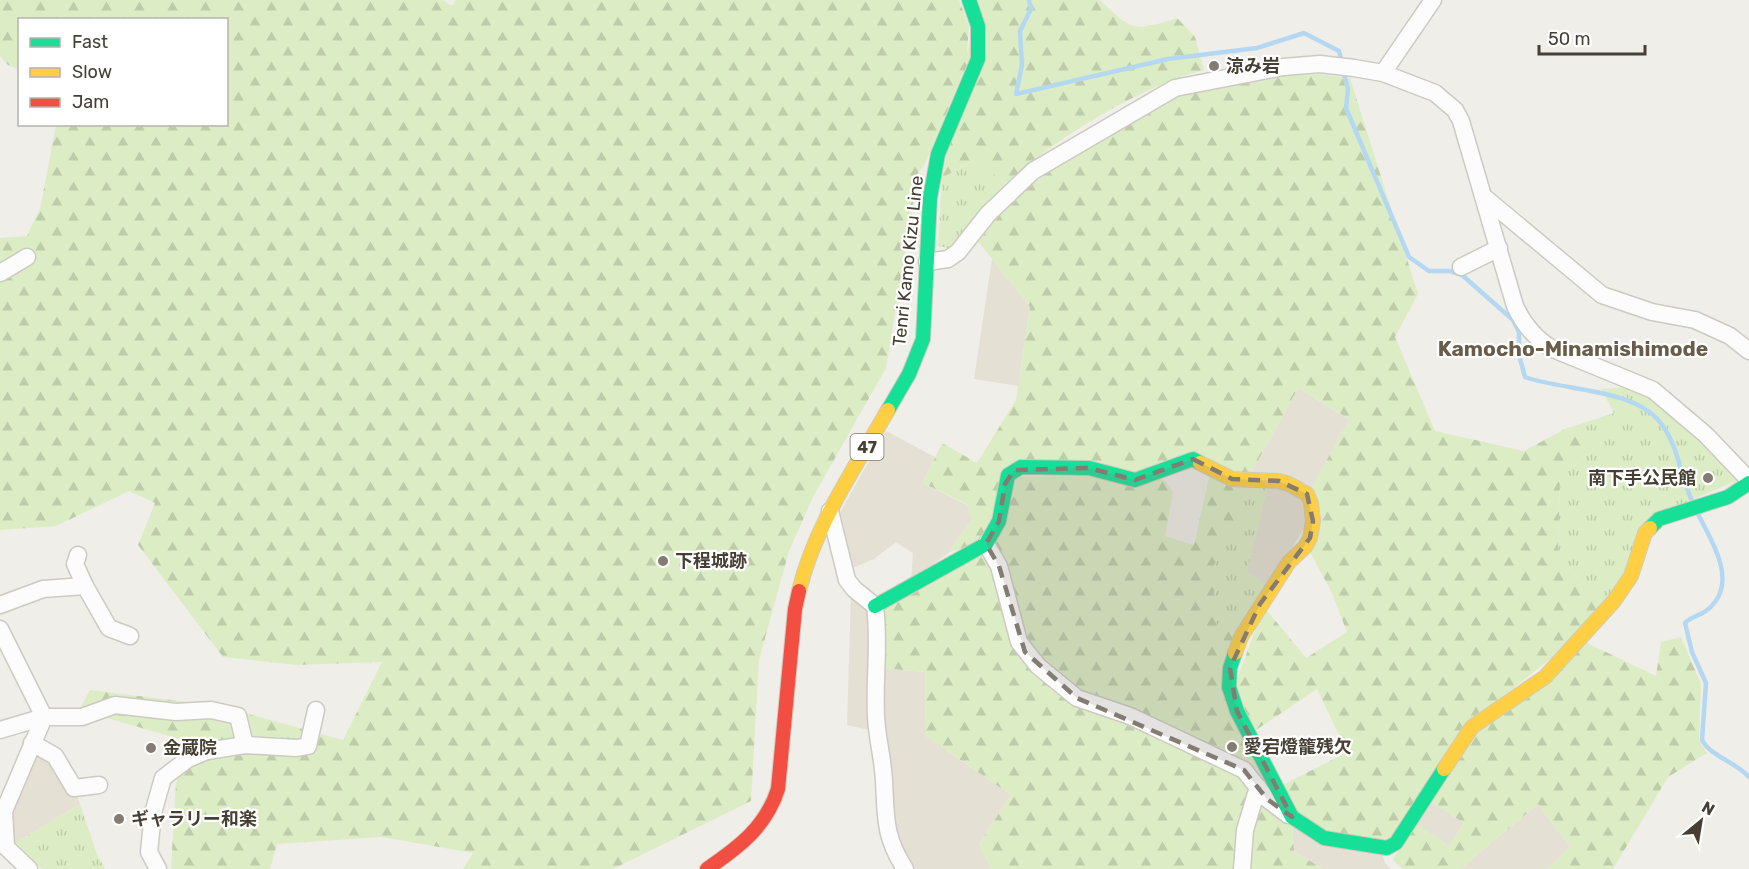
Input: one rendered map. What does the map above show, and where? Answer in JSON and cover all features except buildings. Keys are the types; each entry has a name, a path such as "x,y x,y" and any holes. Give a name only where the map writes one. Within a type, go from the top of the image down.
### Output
{"street":[{"name":"Tenri Kamo Kizu Line","path":"707,869 746,842 761,827 776,798 795,609 808,557 830,511 917,356 923,339 930,198 938,154 978,59 978,26 969,0"},
{"path":"1383,73 1433,0"},
{"path":"927,262 948,260 958,252 988,214 1033,171 1175,88 1283,67 1320,64 1383,73 1435,93 1455,110 1515,306 1530,331 1541,343 1653,390 1706,435 1749,481 1738,492 1659,519 1651,525 1624,587 1582,639 1545,677 1472,727 1396,843 1387,848 1324,838 1281,812 1244,770 1130,716 1077,698 1054,681 1025,652 1019,642 999,566 986,544"},
{"path":"1482,196 1602,295 1652,312 1695,320 1730,336 1749,351"},
{"path":"1461,267 1499,248"},
{"path":"0,273 27,257"},
{"path":"875,606 986,544 999,521 1008,475 1021,467 1089,468 1134,480 1193,459 1232,479 1279,481 1306,494 1311,503 1313,520 1310,538 1305,547 1289,562 1241,637 1230,668 1229,687 1237,711 1292,817"},
{"path":"830,511 847,580 854,589 875,606 879,652 876,718 883,772 885,822 891,842 905,869"},
{"path":"78,555 75,564 109,628 130,636"},
{"path":"0,605 43,589 85,586"},
{"path":"0,629 44,717"},
{"path":"0,730 44,717 82,717 115,705 176,712 211,710 238,716 245,745"},
{"path":"158,869 149,852 153,813 163,778 188,759 207,751 245,745 297,748 308,746 316,710"},
{"path":"29,869 6,847 4,811 44,717"},
{"path":"32,743 55,756 74,788 99,785"},
{"path":"1242,869 1245,830 1250,807 1258,787"}],"highlighted area":[{"path":"1193,459 1232,479 1279,481 1307,494 1313,521 1310,538 1260,604 1230,668 1237,711 1292,817 1267,799 1244,770 1077,698 1025,652 999,566 986,544 999,521 1005,484 1014,470 1089,468 1135,480"}],"shaded area":[{"path":"992,259 1030,307 1018,386 974,379"},
{"path":"1298,388 1350,420 1310,491 1249,477"},
{"path":"886,431 935,457 923,483 967,505 972,519 948,553 911,581 913,553 896,542 874,559 850,569 838,516"},
{"path":"1268,484 1297,492 1309,520 1269,585 1247,572"},
{"path":"851,592 871,608 874,731 847,725"},
{"path":"882,668 925,672 926,736 1011,795 979,844 991,869 910,869 895,840 880,718"},
{"path":"35,751 48,754 75,792 80,804 14,844 8,814"},
{"path":"1428,800 1464,823 1449,846 1414,823"},
{"path":"1538,804 1570,847 1548,869 1460,869"},
{"path":"1292,823 1382,853 1385,863 1391,869 1323,869 1294,851"}],"green space":[{"path":"0,0 443,0 452,6 456,0 959,0 969,26 966,66 924,166 918,173 886,368 813,497 789,551 759,660 751,801 613,869 463,869 473,853 382,837 277,844 270,869 171,869 176,783 194,743 79,710 90,690 220,706 343,740 382,662 296,665 223,657 138,545 155,503 129,491 56,526 0,530 0,238 27,236 40,209 56,126 228,126 228,18 18,18 18,69 8,65 0,56"},
{"path":"978,0 1100,0 1119,18 1134,26 1142,27 1177,18 1195,37 1204,70 1152,88 1099,116 1049,149 1006,183 974,160 942,178"},
{"path":"1319,74 1350,78 1418,294 1395,337 1435,431 1524,451 1565,429 1604,440 1560,478 1558,555 1603,608 1579,636 1477,717 1393,840 1336,837 1295,814 1281,786 1347,752 1317,689 1253,732 1234,687 1264,607 1306,658 1347,632 1332,593 1309,550 1310,491 1349,419 1298,388 1249,477 1217,468 1144,473 1021,463 983,541 948,553 972,519 967,504 923,483 942,443 977,463 1016,400 1030,307 978,241 998,217 1039,178 1179,96 1285,76"},
{"path":"975,160 1006,183 979,212 953,249 938,246 942,178"},
{"path":"1628,387 1674,415 1738,480 1657,515 1603,608 1558,555 1560,478 1603,441 1565,429 1614,413 1601,389"},
{"path":"1210,473 1235,484 1242,518 1213,567 1215,589 1208,607 1217,625 1257,602 1230,652 1269,779 1079,694 1029,649 990,542 1012,477 1160,475 1173,492 1165,536 1194,545"},
{"path":"1235,484 1268,484 1247,572 1269,585 1257,602 1217,625 1208,607 1215,589 1213,567 1242,518"},
{"path":"985,553 995,568 1022,654 1128,720 1242,773 1250,784 1237,869 991,869 979,844 1011,795 926,736 925,672 882,668 881,610"},
{"path":"1681,637 1701,684 1699,741 1707,753 1668,777 1613,869 1548,869 1570,847 1538,804 1460,869 1403,869 1393,860 1414,823 1449,846 1464,823 1428,800 1468,739 1585,642 1656,676 1661,642"},
{"path":"1257,800 1292,823 1294,851 1323,869 1246,869"},
{"path":"80,804 97,854 105,869 43,869 28,860 14,844"}],"waterway":[{"path":"1029,0 1031,9 1020,31 1022,65 1016,94 1168,59 1257,48 1304,33 1339,51 1342,62"},
{"path":"1343,70 1348,89 1346,108 1409,257 1429,271 1450,271 1462,275 1513,320 1519,332 1519,355 1525,377 1615,396 1647,410 1659,421 1675,449 1692,501"},
{"path":"1698,514 1714,546 1722,569 1721,592 1715,602 1703,613 1685,623 1692,652 1706,683 1702,740 1711,750 1749,777"}],"traffic: fast":[{"path":"888,410 909,374 923,339 930,198 938,154 978,59 978,26 969,0"},
{"path":"875,606 986,544 999,521 1008,475 1021,467 1089,468 1135,480 1193,459 1200,463"},
{"path":"1650,528 1659,519 1728,497 1749,483"},
{"path":"1235,653 1230,668 1229,687 1237,711 1292,817 1324,838 1387,848 1396,843 1444,769"}],"traffic: slow":[{"path":"799,591 825,520 888,410"},
{"path":"1200,463 1232,479 1279,481 1289,484 1307,494 1311,503 1313,521 1310,538 1305,547 1289,562 1241,637 1235,653"},
{"path":"1444,769 1472,727 1545,677 1614,601 1631,576 1645,533 1650,528"}],"traffic: jam":[{"path":"707,869 730,853 759,825 778,789 795,609 799,591"}],"place":[{"name":"涼み岩","path":"1214,66"},
{"name":"南下手公民館","path":"1708,478"},
{"name":"下程城跡","path":"663,561"},
{"name":"愛宕燈籠残欠","path":"1232,747"},
{"name":"金蔵院","path":"151,748"},
{"name":"ギャラリー和楽","path":"119,819"}],"district":[{"name":"Kamocho-Minamishimode","path":"1573,348"}]}
